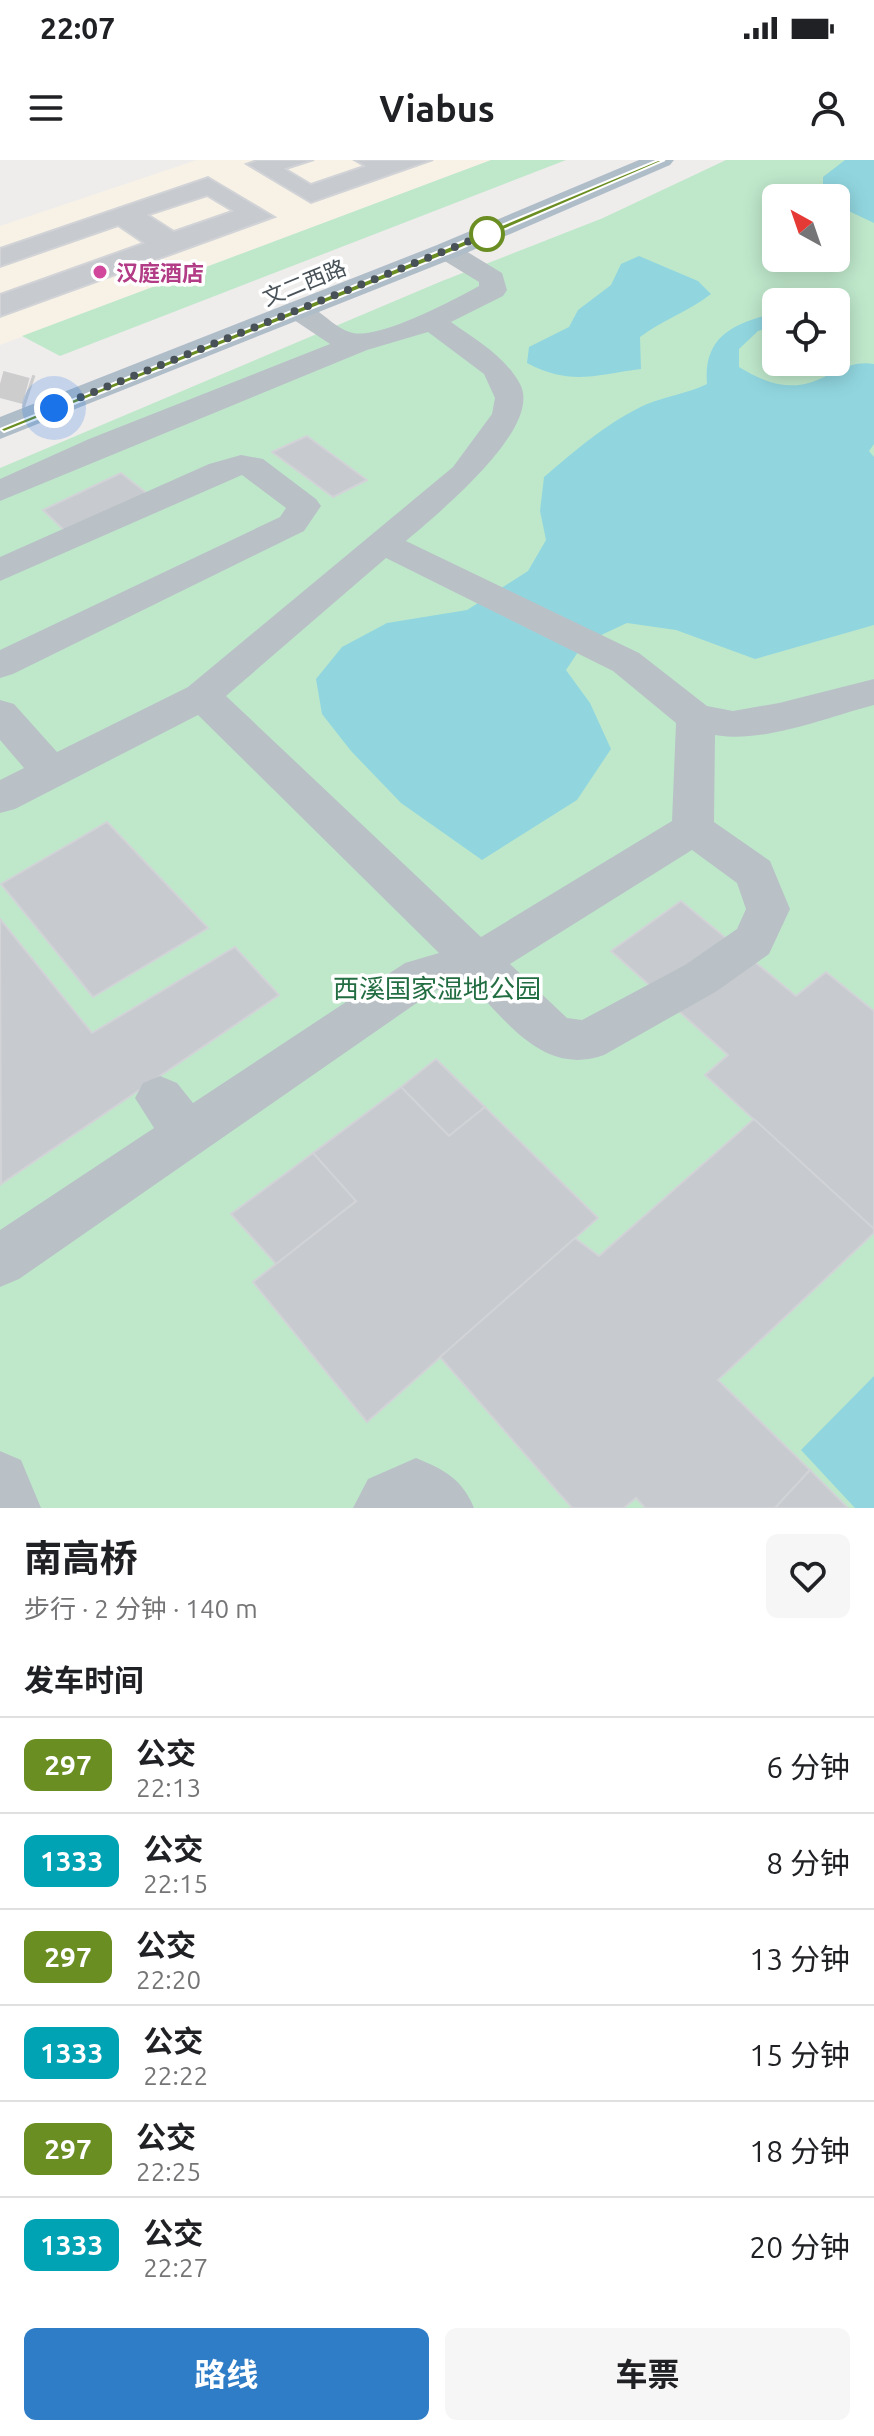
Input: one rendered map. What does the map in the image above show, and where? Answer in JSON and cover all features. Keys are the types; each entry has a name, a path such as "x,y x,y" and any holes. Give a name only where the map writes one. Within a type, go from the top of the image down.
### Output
{"main road":[{"name":"文二西路","path":"0,404 609,160"},
{"name":"文二西路","path":"0,429 447,251 661,160"}],"street":[{"path":"0,491 100,446 359,343 383,338 493,290 492,279 447,251"},
{"path":"298,310 337,337 359,343"},
{"path":"0,798 202,696 464,474 507,415 510,398 506,385 494,368 430,319"},
{"path":"0,570 220,471 241,465 252,466 304,506 292,524 0,665"},
{"path":"384,544 626,662 696,718 733,725 779,717 874,692"},
{"path":"202,696 555,1037 587,1041 701,978 753,941 768,909 755,873 693,829"},
{"path":"0,714 50,771"},
{"path":"693,829 696,718"},
{"path":"0,1261 174,1116 421,976 478,961 693,829"},
{"path":"0,1481 11,1508"},
{"path":"383,1508 389,1500 416,1488 444,1508"}],"shaded area":[{"path":"197,160 491,160 0,345 0,226"}],"green space":[{"path":"491,160 566,160 60,356 22,336"},
{"name":"西溪国家湿地公园","path":"726,160 874,160 874,1508 0,1508 0,468 442,281 603,218"}],"water":[{"path":"845,160 874,160 874,223 850,212 850,184 823,184 823,177"},
{"path":"639,256 698,281 711,294 640,337 641,369 570,377 527,363 529,347 569,327 578,310 611,285 621,264"},
{"path":"762,317 762,330 739,349 739,367 764,380 800,385 826,376 850,376 850,366 874,364 874,444 869,451 874,457 874,625 755,659 676,630 627,623 584,643 566,670 590,703 611,749 577,800 482,860 401,803 351,751 322,714 316,679 342,647 387,623 467,610 528,571 546,540 540,511 544,477 593,437 633,411 707,384 710,354 716,343 724,334"},
{"path":"874,1376 874,1508 855,1508 801,1450"}],"building":[{"path":"257,160 314,160 286,169 311,184 364,166 354,160 433,160 311,203 246,164"},
{"path":"208,177 275,217 0,317 0,294 143,243 118,226 0,267 0,248","holes":["207,196 232,211 174,231 149,215"]},
{"path":"307,436 367,480 333,497 272,452"},
{"path":"121,473 149,495 66,532 43,510"},
{"path":"107,822 208,928 93,997 1,884"},
{"path":"681,901 796,996 826,972 874,1011 874,1229 705,1075 728,1055 611,951"},
{"path":"0,919 92,1033 235,947 279,995 1,1184"},
{"path":"436,1059 485,1107 449,1136 401,1087"},
{"path":"401,1087 449,1136 485,1107 598,1218 367,1422 253,1282 356,1201 313,1153"},
{"path":"754,1119 874,1229 874,1233 718,1380 810,1470 775,1508 645,1508 636,1498 624,1508 572,1508 440,1357 575,1238 599,1256"},
{"path":"313,1153 356,1201 276,1264 231,1214"},
{"path":"810,1470 848,1508 775,1508"}],"tunnel":[{"path":"0,384 30,392 27,391"}],"bus line":[{"name":"297","path":"0,429 447,251 661,160"}],"place":[{"name":"汉庭酒店","path":"100,272"}],"route":[{"path":"54,408 487,234"}]}
